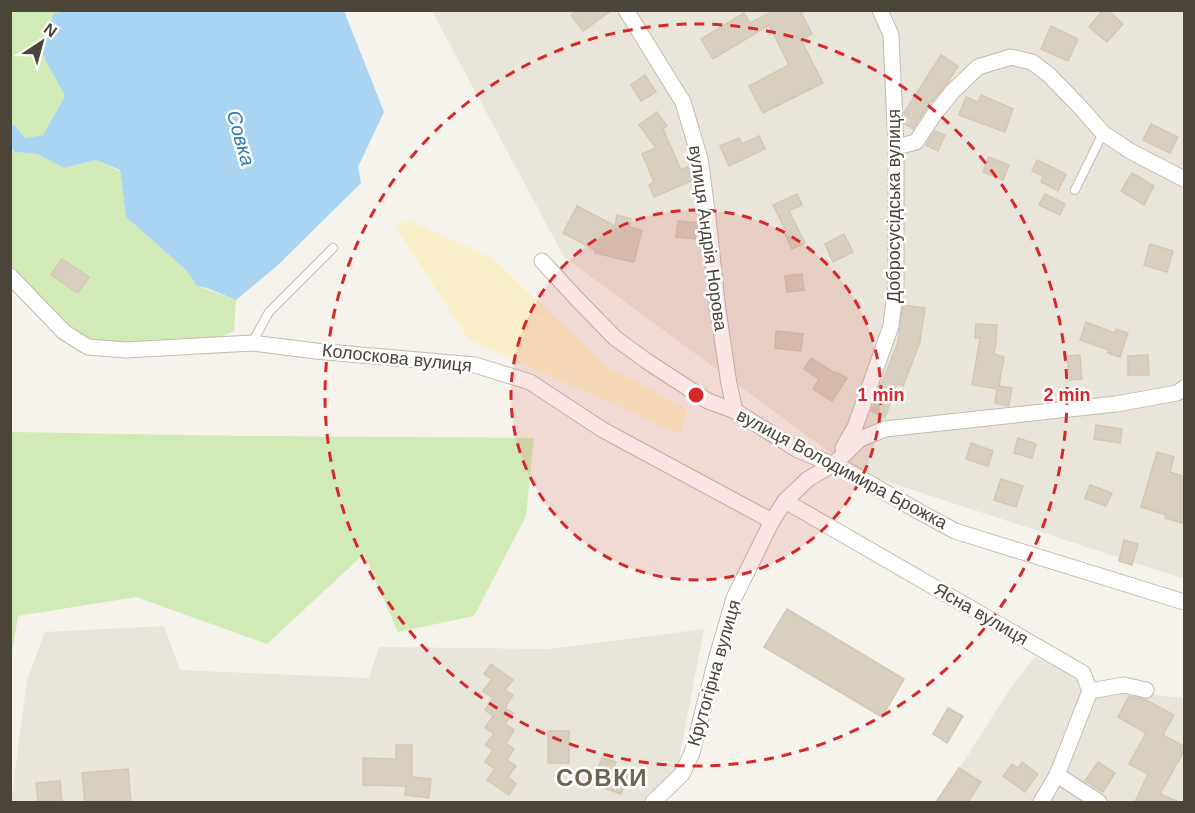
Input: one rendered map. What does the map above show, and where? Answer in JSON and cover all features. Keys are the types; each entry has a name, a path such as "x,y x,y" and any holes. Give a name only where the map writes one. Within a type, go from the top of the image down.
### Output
{"street":[{"name":"вулиця Андрія Норова","path":"626,10 683,102 700,159 718,310 735,411"},
{"name":"Добросусідська вулиця","path":"834,464 855,427 891,326 896,285 896,147 891,35 880,10"},
{"path":"896,147 916,142 952,92 978,68 1011,57 1032,62 1049,75 1103,133 1130,151 1185,179"},
{"name":"вулиця Володимира Брожка","path":"542,261 615,338 708,401 735,411 798,450 834,464 956,531 1185,602"},
{"name":"Колоскова вулиця","path":"10,276 64,332 88,347 126,350 252,343 475,365 530,382 603,430 772,521"},
{"name":"Крутогірна вулиця","path":"653,802 682,774 692,753 734,598 772,521 785,501 808,479 834,464 860,439 885,429 1116,404 1177,393 1185,388"},
{"name":"Ясна вулиця","path":"785,501 1083,673 1090,691"},
{"path":"1041,802 1057,775 1090,691 1124,685 1146,690"},
{"path":"1057,775 1099,802"}],"lane":[{"path":"1075,190 1103,133"},
{"path":"252,343 269,312 333,248"}],"shaded area":[{"path":"432,11 1184,11 1184,579 855,471 564,257"},
{"name":"СОВКИ","path":"164,626 180,670 369,678 379,647 550,649 704,629 674,786 658,802 11,802 27,680 45,632"},
{"path":"1035,657 1110,690 1184,698 1184,802 938,802 1012,686"}],"green space":[{"path":"11,11 66,11 53,14 42,54 65,96 43,135 25,138 13,125 11,128"},
{"path":"10,149 15,152 37,154 64,168 96,160 120,171 126,217 186,270 197,286 236,300 234,331 203,345 88,347 11,276"},
{"path":"11,432 534,438 526,516 474,616 398,632 364,554 267,644 136,597 18,616 11,659"}],"sand":[{"path":"409,220 492,258 606,366 687,410 680,434 469,340 395,226"}],"water":[{"name":"Совка","path":"66,11 344,11 384,112 358,167 361,183 278,265 236,300 197,286 186,270 126,217 120,170 96,160 64,168 37,154 15,152 11,149 13,124 25,138 43,135 65,96 42,54 53,14"}],"building":[{"path":"578,10 612,10 583,31 571,15"},
{"path":"776,10 800,10 812,34 801,40 823,83 763,113 749,86 789,65 769,25 713,59 701,39 744,13 750,23"},
{"path":"1103,10 1108,10 1123,24 1107,42 1089,27"},
{"path":"1051,26 1078,39 1068,61 1041,49"},
{"path":"941,55 958,66 913,129 905,124 904,113"},
{"path":"645,75 656,92 641,101 631,85"},
{"path":"981,95 1013,109 1005,132 959,115 966,97 978,102"},
{"path":"657,112 667,126 663,129 681,170 688,167 693,180 654,197 649,185 654,182 642,154 656,148 639,125"},
{"path":"1151,124 1178,137 1170,153 1143,140"},
{"path":"935,131 945,135 938,151 926,145"},
{"path":"759,136 765,149 729,166 720,146 739,138 742,144"},
{"path":"989,157 1009,165 1003,180 983,172"},
{"path":"1037,160 1066,174 1058,191 1041,182 1043,176 1032,171"},
{"path":"1132,173 1154,186 1144,205 1121,191"},
{"path":"797,194 802,205 789,211 805,243 792,249 773,205"},
{"path":"1045,194 1065,204 1060,215 1039,205"},
{"path":"577,206 615,226 617,215 631,219 629,227 642,230 634,262 595,253 595,250 563,233"},
{"path":"678,221 698,223 695,239 676,237"},
{"path":"844,234 853,252 833,262 825,244"},
{"path":"1150,244 1173,251 1167,272 1144,265"},
{"path":"62,259 89,277 78,293 51,275"},
{"path":"802,274 804,290 787,292 785,276"},
{"path":"903,305 925,308 920,342 903,386 897,384 885,417 871,411 898,342"},
{"path":"1086,322 1115,333 1116,329 1128,333 1120,357 1108,353 1109,350 1080,340"},
{"path":"976,324 997,325 994,354 1004,357 999,386 1012,388 1009,406 995,403 997,389 972,385 980,338 975,338"},
{"path":"776,331 803,334 801,351 775,348"},
{"path":"1080,355 1082,379 1070,380 1067,356"},
{"path":"1148,355 1149,375 1128,375 1128,356"},
{"path":"811,358 847,378 832,401 813,389 819,379 804,369"},
{"path":"1096,425 1122,429 1120,443 1094,439"},
{"path":"1018,438 1036,444 1032,458 1014,453"},
{"path":"971,443 993,451 988,466 966,459"},
{"path":"1157,452 1174,457 1170,472 1185,477 1185,524 1141,507"},
{"path":"1001,479 1023,486 1016,507 994,500"},
{"path":"1090,485 1112,493 1106,506 1085,498"},
{"path":"1124,540 1138,544 1132,565 1119,561"},
{"path":"787,609 904,679 882,717 764,647"},
{"path":"491,664 513,680 505,690 513,695 505,708 513,713 505,724 514,730 506,743 514,749 507,760 516,766 508,777 516,784 509,795 487,780 495,769 485,762 493,750 485,745 494,734 485,728 493,716 485,710 493,698 483,691 492,679 484,674"},
{"path":"1129,696 1146,700 1174,715 1163,735 1185,749 1160,794 1179,802 1135,802 1148,774 1129,764 1146,733 1118,717"},
{"path":"948,708 963,716 947,743 933,734"},
{"path":"548,731 569,731 569,763 548,763"},
{"path":"396,745 412,745 412,777 431,779 429,798 405,795 406,786 363,785 363,758 396,759"},
{"path":"602,758 616,762 613,770 628,775 621,794 593,784"},
{"path":"1022,762 1038,774 1025,792 1003,776 1012,764 1018,768"},
{"path":"1098,762 1115,773 1103,792 1085,781"},
{"path":"959,768 981,782 968,802 936,802"},
{"path":"128,769 131,802 85,802 82,773"},
{"path":"60,781 62,802 38,802 36,783"}],"district":[{"name":"СОВКИ","path":"602,777"}]}
